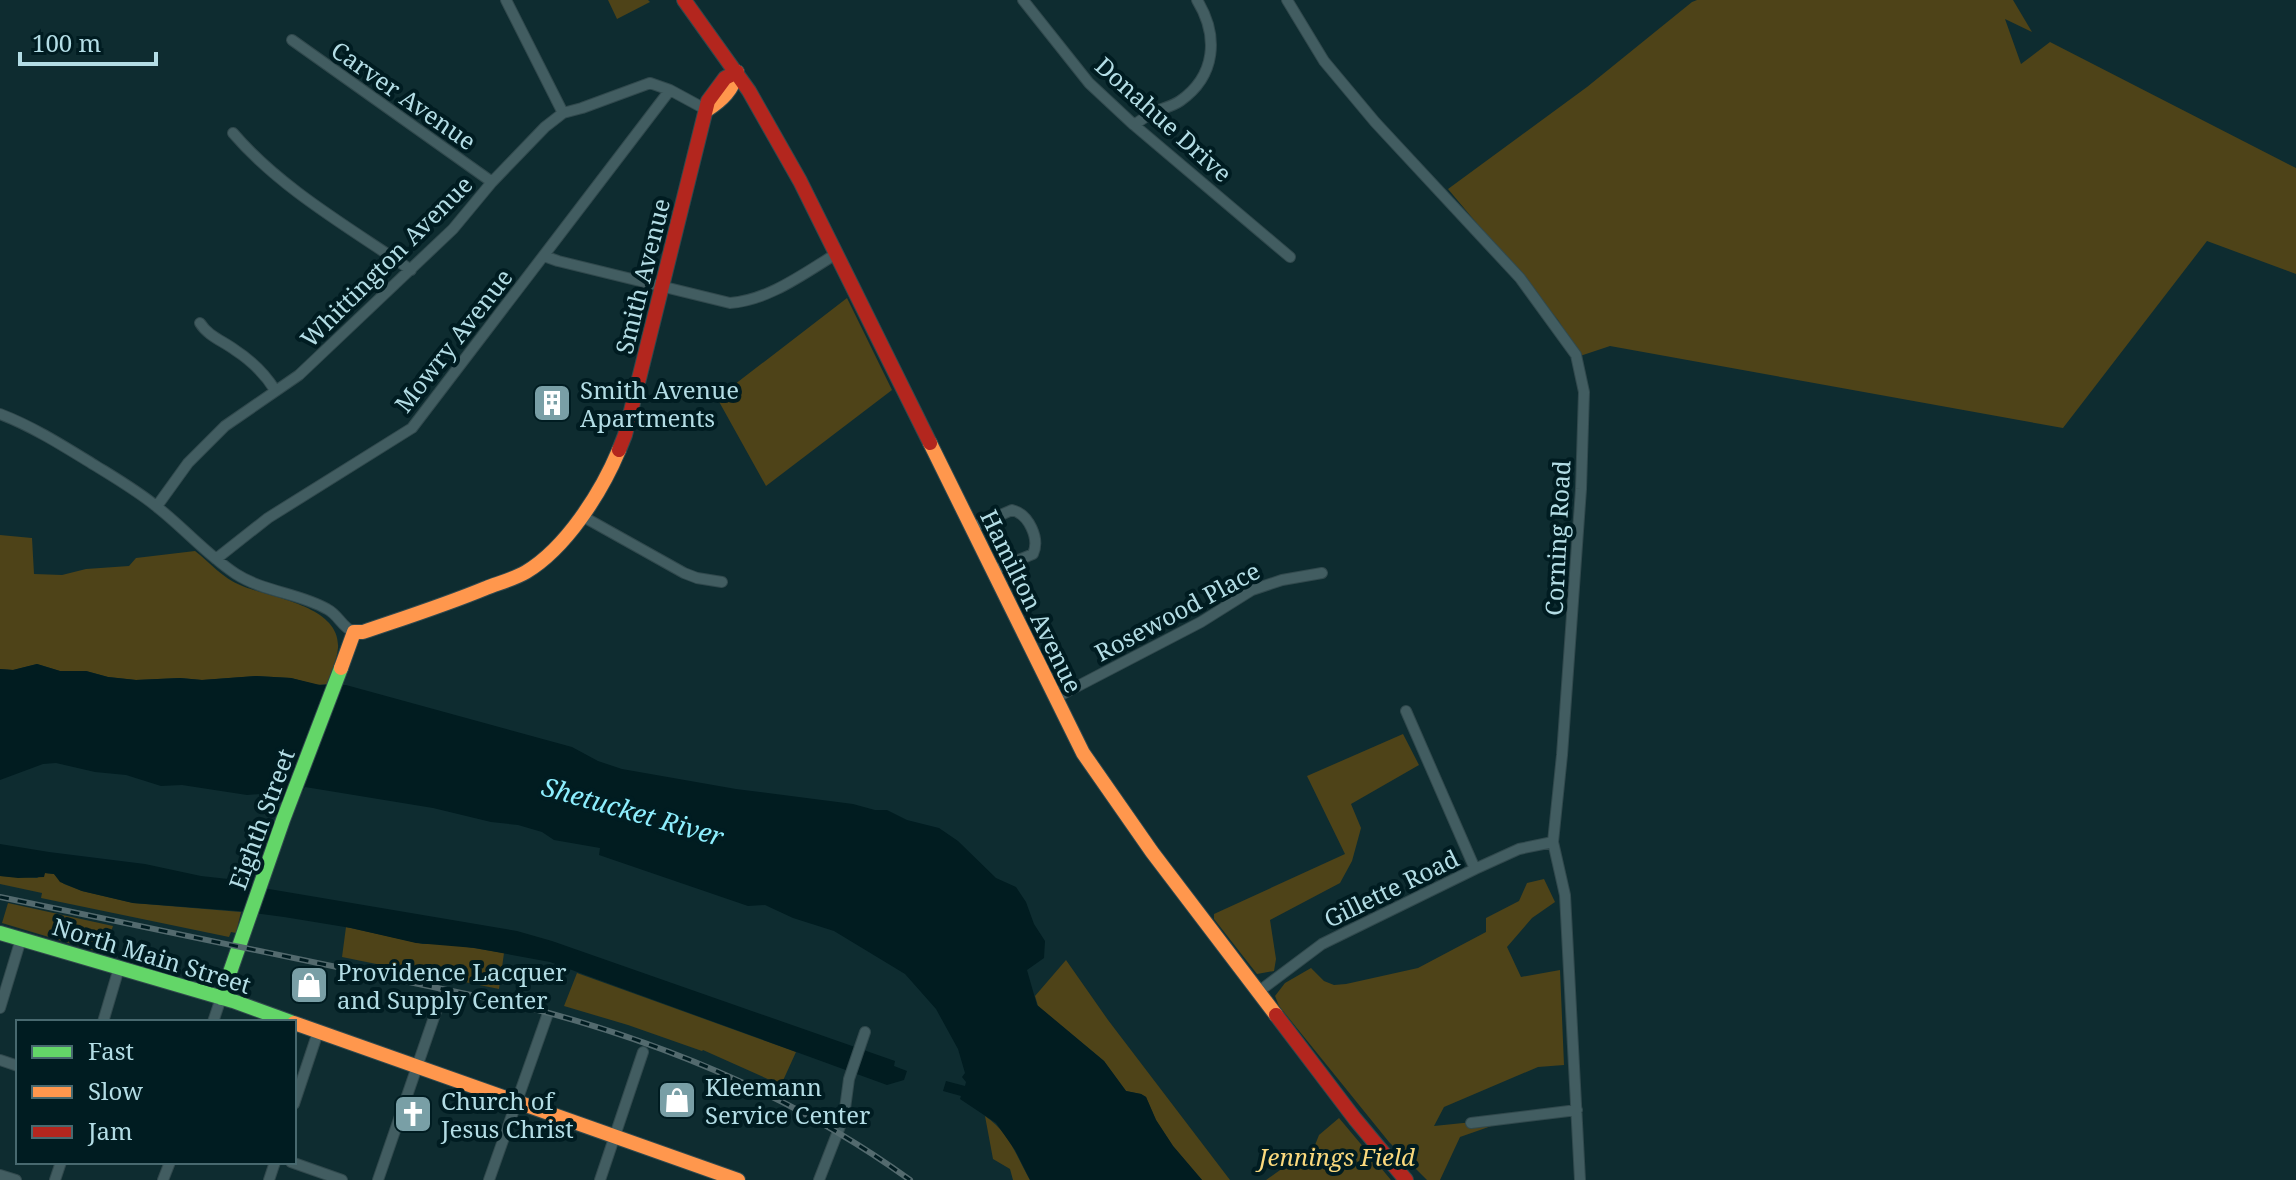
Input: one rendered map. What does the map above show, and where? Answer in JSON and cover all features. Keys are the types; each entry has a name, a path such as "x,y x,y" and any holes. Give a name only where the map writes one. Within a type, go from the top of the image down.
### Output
{"main road":[{"name":"Hamilton Avenue","path":"684,0 737,72 776,137 1083,753 1123,814 1368,1138 1406,1180"},
{"name":"Smith Avenue","path":"354,632 363,632 464,597 525,572 549,554 582,516 610,471 625,435 708,101 725,78 737,72"},
{"name":"Eighth Street","path":"221,998 354,632"},
{"name":"North Main Street","path":"0,933 287,1020"},
{"name":"North Main Street","path":"296,1023 615,1136 711,1176 738,1180"}],"street":[{"path":"506,0 563,113"},
{"name":"Donahue Drive","path":"1023,0 1089,83 1290,257"},
{"path":"1134,125 1152,113 1178,103 1194,88 1209,63 1212,34 1197,0"},
{"name":"Corning Road","path":"1287,0 1324,61 1375,122 1520,278 1576,355 1584,392 1581,489 1553,842 1565,895 1580,1180"},
{"name":"Carver Avenue","path":"292,40 492,182"},
{"name":"Whittington Avenue","path":"157,506 188,463 225,426 299,375 453,229 492,182 545,127 563,113 650,83 707,110"},
{"name":"Mowry Avenue","path":"216,559 268,518 412,428 670,90"},
{"path":"233,133 252,155 291,187 411,270"},
{"path":"544,256 730,303 749,301 774,290 836,254"},
{"path":"200,323 263,373 275,390"},
{"path":"0,414 19,421 66,448 157,506 235,574 257,585 327,608 345,628 354,632"},
{"path":"971,528 1012,510 1021,513 1029,525 1036,546 1033,554 992,571"},
{"path":"582,516 684,573 722,582"},
{"name":"Rosewood Place","path":"1055,698 1201,622 1252,590 1282,580 1322,573"},
{"path":"1406,711 1475,869"},
{"name":"Gillette Road","path":"1258,992 1322,944 1519,849 1553,842"},
{"path":"0,1008 21,939"},
{"path":"104,1020 119,968"},
{"path":"378,1180 441,997"},
{"name":"Eighth Street","path":"214,1020 221,998"},
{"path":"489,1180 547,1016"},
{"path":"296,1098 318,1032"},
{"path":"819,1180 844,1116 851,1072 865,1032"},
{"path":"600,1180 643,1052"},
{"path":"1471,1123 1577,1110"},
{"path":"296,1164 342,1180"},
{"path":"0,1175 16,1180"}],"green space":[{"path":"608,0 648,0 650,2 617,19"},
{"path":"1697,0 2013,0 2032,32 2005,19 2021,64 2050,42 2296,168 2296,274 2207,241 2063,428 1610,346 1580,356 1558,320 1448,189 1587,87"},
{"path":"847,298 892,390 766,486 717,398"},
{"path":"0,535 32,538 34,574 62,575 86,569 129,566 136,558 195,551 234,582 301,605 328,622 336,633 338,648 327,684 256,676 136,680 86,671 60,671 37,664 13,670 0,669"},
{"path":"1403,734 1419,765 1351,804 1361,828 1352,861 1340,883 1270,920 1276,959 1274,971 1257,974 1214,919 1214,914 1345,854 1307,776"},
{"path":"45,873 54,874 64,884 82,891 133,903 241,912 236,933 231,932 229,937 41,898 42,893 0,884 0,876 37,878"},
{"path":"1544,879 1555,902 1532,918 1507,947 1521,977 1560,970 1564,1065 1538,1067 1444,1107 1434,1126 1502,1119 1500,1123 1460,1137 1440,1180 1427,1180 1389,1142 1279,1006 1275,996 1285,983 1311,968 1324,981 1334,985 1418,968 1486,932 1486,918 1519,901 1527,883"},
{"path":"8,903 113,926 104,952 2,923"},
{"path":"346,927 423,944 449,944 504,953 499,989 342,957"},
{"path":"1066,960 1230,1180 1202,1180 1173,1146 1146,1097 1126,1091 1104,1061 1038,1006 1035,996"},
{"path":"577,973 796,1052 781,1085 703,1050 564,1006"},
{"path":"985,1116 1006,1137 1030,1180 1013,1180 1010,1169 993,1159"},
{"name":"Jennings Field","path":"1339,1118 1391,1180 1266,1180 1315,1145 1319,1135"}],"water":[{"name":"Shetucket River","path":"37,664 60,671 86,671 136,680 256,676 291,678 320,685 346,685 572,747 622,769 887,810 907,820 939,828 958,841 996,878 1016,887 1026,902 1034,924 1045,941 1044,958 1027,970 1037,1005 1104,1061 1126,1091 1146,1097 1173,1146 1202,1180 1030,1180 1015,1150 996,1123 960,1099 961,1096 943,1091 946,1081 965,1086 962,1077 965,1073 958,1049 936,1009 905,974 834,931 765,905 748,906 599,855 600,848 554,840 542,832 518,825 305,787 303,791 247,795 182,785 161,786 126,775 56,763 43,764 0,780 0,669 13,670"},
{"path":"0,844 145,864 237,880 269,889 517,931 895,1061 894,1066 907,1071 904,1080 887,1085 550,962 475,948 416,943 284,917 133,903 82,891 60,882 54,874 18,878 0,876"}],"railway":[{"path":"0,897 510,1003 616,1033 668,1051 769,1095 864,1149 910,1180"}],"traffic: fast":[{"path":"221,998 283,820 341,668"},
{"path":"0,933 233,1001 285,1020"}],"traffic: slow":[{"path":"707,110 726,94 737,72"},
{"path":"930,443 1083,753 1152,852 1276,1015"},
{"path":"341,668 354,632 363,632 517,577 541,562 581,518 619,450"},
{"path":"296,1024 738,1180"}],"traffic: jam":[{"path":"684,0 749,91 800,181 930,443"},
{"path":"619,450 708,101 725,78 737,72"},
{"path":"1276,1015 1406,1180"}],"place":[{"name":"Smith Avenue Apartments","path":"552,403"},
{"name":"Providence Lacquer and Supply Center","path":"309,985"},
{"name":"Kleemann Service Center","path":"677,1100"},
{"name":"Church of Jesus Christ","path":"413,1114"}]}
